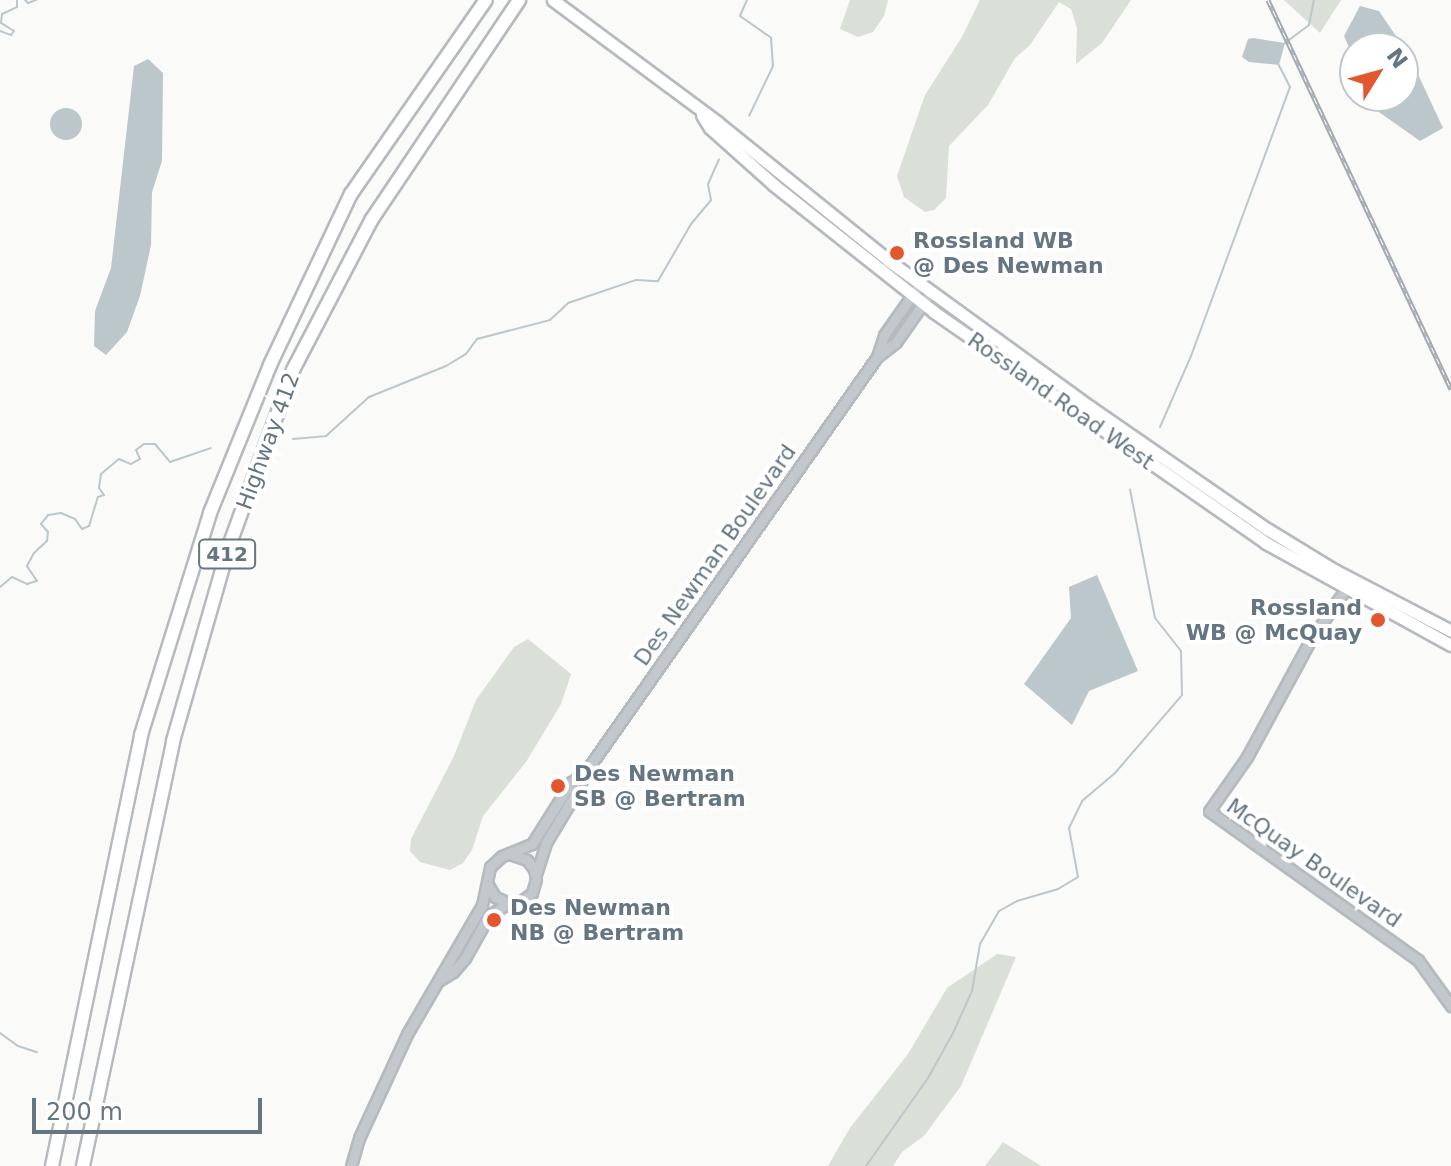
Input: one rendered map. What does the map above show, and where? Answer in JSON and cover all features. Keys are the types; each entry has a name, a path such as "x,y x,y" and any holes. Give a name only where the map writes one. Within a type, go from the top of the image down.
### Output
{"highway":[{"name":"Highway 412","path":"52,1166 141,735 210,513 270,365 351,194 486,0"},
{"name":"Highway 412","path":"83,1166 173,741 228,549 293,370 372,219 519,0"}],"main road":[{"name":"Rossland Road West","path":"556,2 702,114 717,122 920,284 1224,500 1349,584 1451,631"},
{"name":"Rossland Road West","path":"702,114 710,128 774,185 923,304 1221,513 1451,645"}],"street":[{"name":"Des Newman Boulevard","path":"877,357 884,335 920,284"},
{"name":"Des Newman Boulevard","path":"536,874 547,841 584,774 877,357 896,342 931,292"},
{"name":"McQuay Boulevard","path":"1349,584 1311,639 1247,757 1209,811 1418,960 1451,1006"},
{"name":"Des Newman Boulevard","path":"510,854 532,844 571,782 584,774"},
{"path":"351,1166 381,1086 440,980 476,917 490,867 510,854 527,860 536,874 536,884 528,897 509,903 489,915 465,958 453,972 440,980"},
{"path":"487,883 495,897 509,903"}],"shaded area":[{"path":"850,0 888,0 884,16 873,32 858,37 840,29"},
{"path":"980,0 1131,0 1102,43 1076,64 1077,28 1071,9 1059,2 1030,45 1015,58 988,105 949,146 946,198 934,210 925,212 904,197 897,176 925,95 962,37"},
{"path":"1284,0 1341,0 1320,33"},
{"path":"1360,6 1379,11 1393,32 1346,32"},
{"path":"1248,39 1285,43 1279,65 1249,62 1242,57"},
{"path":"148,59 163,73 162,161 152,192 151,245 140,296 127,332 106,355 94,346 95,311 111,268 134,66"},
{"path":"1419,76 1443,128 1420,141 1379,112 1419,112"},
{"path":"66,108 77,113 82,124 77,135 66,140 55,135 50,124 55,113"},
{"path":"1097,575 1138,671 1089,691 1072,725 1024,684 1071,618 1069,587"},
{"path":"528,639 571,674 561,704 526,762 483,816 472,850 463,863 450,870 420,862 410,851 411,839 454,756 476,700 514,647"},
{"path":"997,954 1016,957 961,1086 924,1136 902,1152 893,1166 828,1166 850,1128 908,1054 947,988"},
{"path":"1003,1142 1041,1166 985,1166"}],"waterway":[{"path":"0,31 11,35 14,31 1,23 2,14 17,7 17,0"},
{"path":"25,0 28,3 36,0"},
{"path":"747,0 740,16 771,38 773,66 749,116"},
{"path":"1285,43 1309,25 1314,0"},
{"path":"1160,427 1191,356 1290,87 1279,65"},
{"path":"293,439 326,436 369,397 446,366 466,354 477,339 550,320 568,303 636,280 658,281 691,224 711,200 708,184 719,159"},
{"path":"0,587 12,577 27,584 37,581 27,566 34,553 47,541 48,532 41,524 48,515 61,513 75,519 82,529 89,526 98,497 104,495 99,488 101,474 119,459 131,464 140,459 136,450 144,444 155,444 170,462 211,448"},
{"path":"866,1166 928,1078 953,1033 972,991 980,944 999,911 1017,901 1058,889 1078,877 1069,828 1082,801 1115,773 1182,695 1181,651 1155,618 1130,489"},
{"path":"0,1033 18,1046 37,1052"}],"railway":[{"path":"1268,0 1451,389"}],"place":[{"name":"Rossland WB @ Des Newman","path":"897,253"},
{"name":"Rossland WB @ McQuay","path":"1378,620"},
{"name":"Des Newman SB @ Bertram","path":"558,786"},
{"name":"Des Newman NB @ Bertram","path":"494,920"}]}
